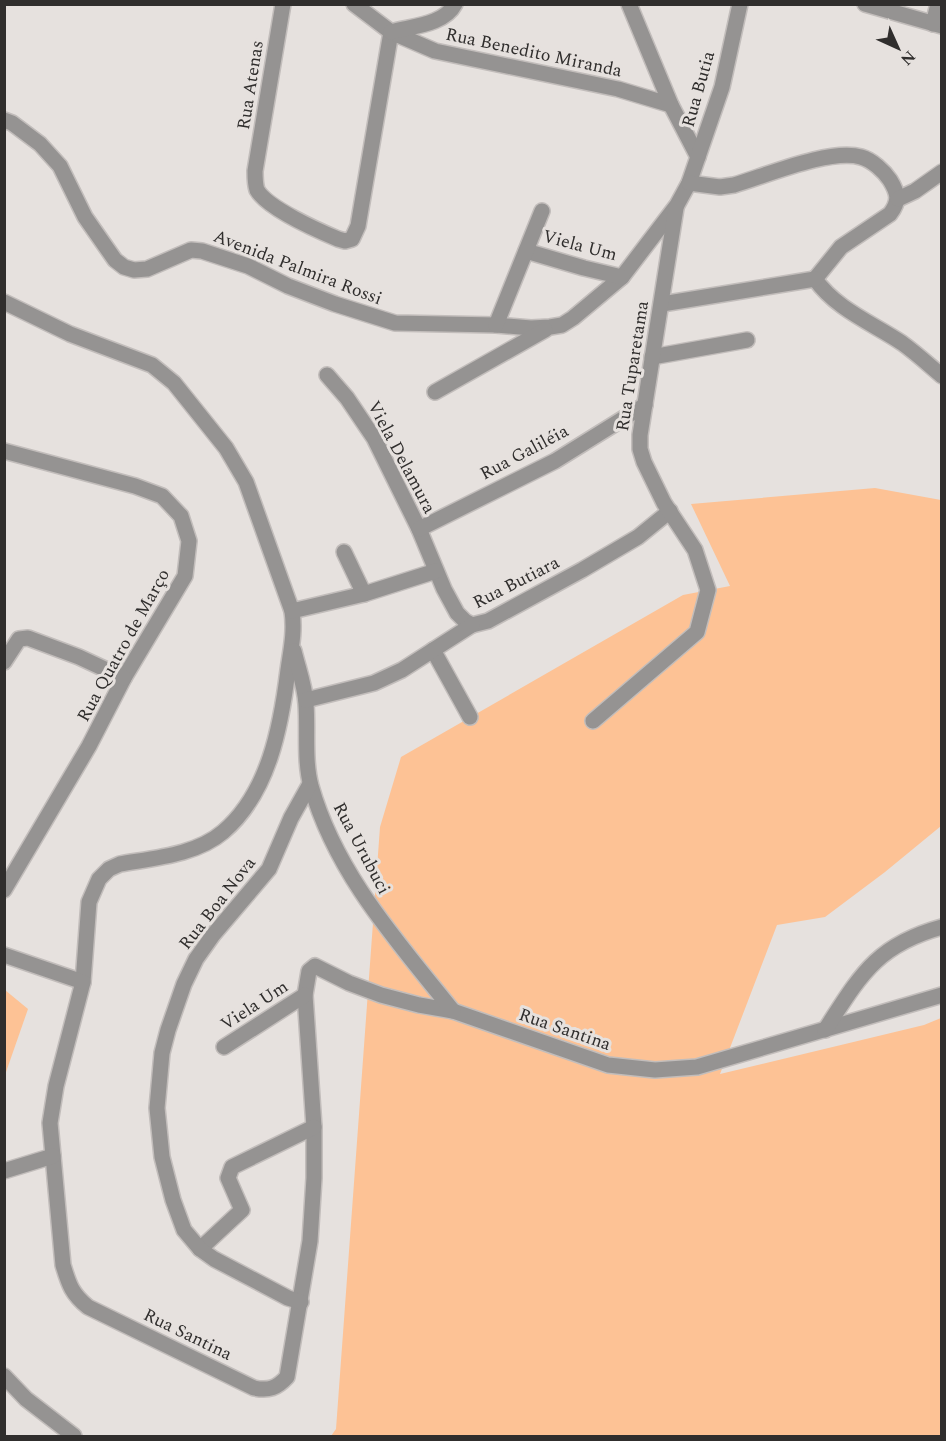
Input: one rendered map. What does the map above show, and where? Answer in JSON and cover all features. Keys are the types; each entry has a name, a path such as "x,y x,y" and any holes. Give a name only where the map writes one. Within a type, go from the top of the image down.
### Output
{"street":[{"name":"Rua Atenas","path":"283,4 255,171 257,189 262,196 286,213 345,241 351,239 358,226 391,32"},
{"name":"Rua Benedito Miranda","path":"354,4 391,32 435,51 598,85 671,105"},
{"path":"391,32 442,19 450,14 455,4"},
{"path":"629,4 671,105 698,157"},
{"name":"Rua Butia","path":"689,183 722,87 740,4"},
{"path":"865,4 937,25 938,4"},
{"name":"Avenida Palmira Rossi","path":"4,120 12,123 40,144 60,166 85,217 116,260 124,267 134,270 147,269 191,250 202,251 248,266 288,286 395,323 531,328 562,325 622,277 677,205 689,183"},
{"path":"689,183 720,187 734,185 816,159 860,156 873,163 887,176 896,189 898,199"},
{"path":"662,304 815,279 841,247 890,213 898,199 915,191 942,172"},
{"name":"Rua Tuparetama","path":"593,721 697,632 708,590 695,550 664,503 640,449 640,435 677,205"},
{"path":"496,325 542,211"},
{"name":"Viela Um","path":"526,251 622,277"},
{"path":"815,279 822,290 840,305 903,344 942,376"},
{"path":"4,302 70,334 153,365 174,383 226,448 246,482 292,611 295,630 278,732 266,769 248,804 223,832 197,848 120,864 104,874 95,886 89,902 83,982 4,955"},
{"path":"435,392 550,327"},
{"path":"652,357 747,340"},
{"name":"Viela Delamura","path":"327,375 347,398 374,438 419,529"},
{"name":"Rua Galiléia","path":"419,529 555,461 645,405"},
{"name":"Rua Quatro de Março","path":"4,451 135,486 162,496 181,516 189,542 185,576 124,678 89,746 4,890"},
{"name":"Rua Butiara","path":"419,529 436,571 457,613 472,625 488,621 582,570 638,537 670,511"},
{"path":"344,552 364,594"},
{"path":"292,611 364,594 436,571"},
{"path":"306,700 374,683 402,670 472,625"},
{"path":"4,662 20,639 28,638 79,657 124,678"},
{"name":"Rua Urubuci","path":"292,642 306,700 310,784 326,829 363,897 453,1011"},
{"path":"433,650 470,717"},
{"name":"Rua Boa Nova","path":"301,1302 272,1290 200,1249 184,1230 162,1157 157,1108 160,1070 168,1030 184,984 196,959 231,912 269,869 291,818 310,784"},
{"path":"825,1030 864,972 884,952 913,936 942,927"},
{"name":"Rua Santina","path":"83,982 50,1123 63,1265 68,1283 76,1297 88,1307 242,1383 254,1388 270,1390 287,1377 310,1240 314,1178 314,1127 306,994 314,973 381,995 453,1011 608,1065 654,1070 697,1067 942,995"},
{"name":"Viela Um","path":"224,1047 306,994"},
{"path":"200,1249 242,1210 228,1178 232,1167 314,1127"},
{"path":"4,1171 53,1156"},
{"path":"4,1376 26,1400 74,1437"}],"shaded area":[{"path":"875,488 941,500 941,826 825,917 777,925 720,1074 924,1025 941,1018 941,1436 331,1436 336,1429 380,827 401,757 683,595 730,586 691,504"},
{"path":"5,990 28,1009 5,1075"}]}
